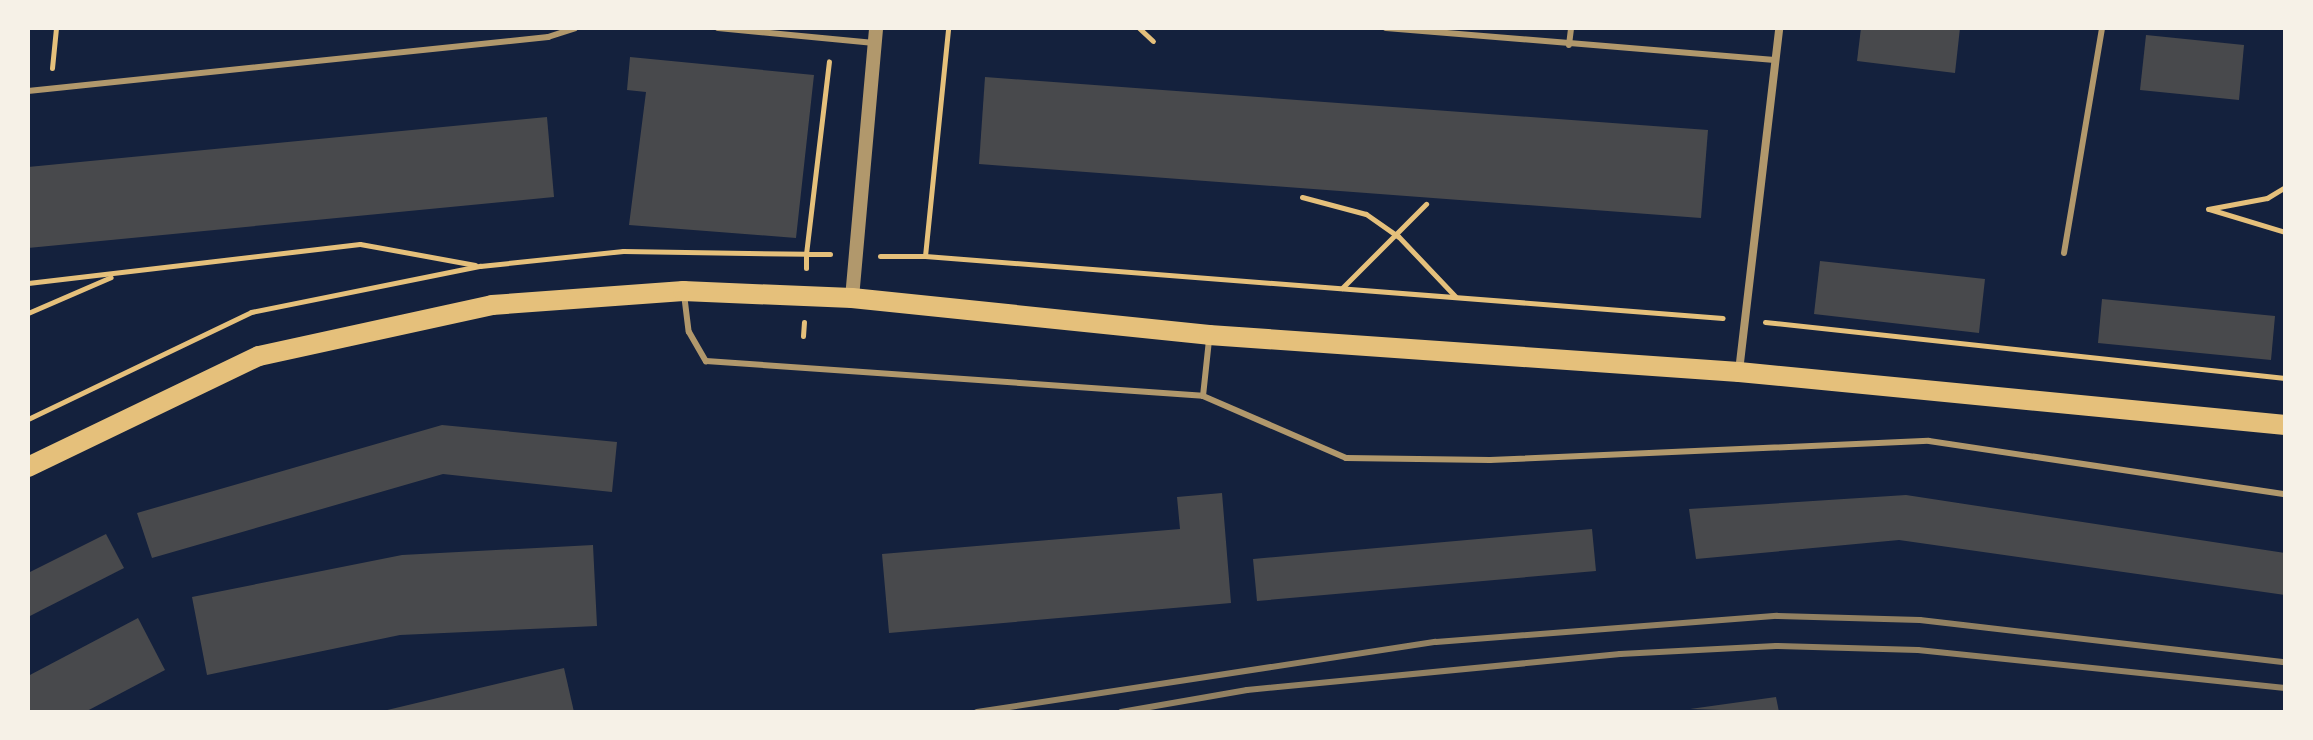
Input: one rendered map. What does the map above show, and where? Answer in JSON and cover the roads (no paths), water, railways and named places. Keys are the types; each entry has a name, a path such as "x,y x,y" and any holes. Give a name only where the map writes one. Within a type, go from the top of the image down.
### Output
{"main road":[{"path":"28,467 259,356 492,305 683,291 852,298 1209,335 1739,372 2285,425"}],"street":[{"path":"1739,372 1779,28"},
{"path":"852,298 853,255 875,35"}],"lane":[{"path":"28,91 548,37 575,28"},
{"path":"718,28 832,40 875,35"},
{"path":"1386,28 1775,60"},
{"path":"1569,45 1571,28"},
{"path":"2064,253 2102,28"},
{"path":"683,291 689,332 706,361 1203,396 1346,458 1490,460 1929,441 2285,494"},
{"path":"1203,396 1209,335"}],"railway":[{"path":"977,712 1436,642 1777,616 1920,620 2285,662"},
{"path":"1121,712 1247,690 1620,654 1776,646 1918,650 2285,688"}]}
